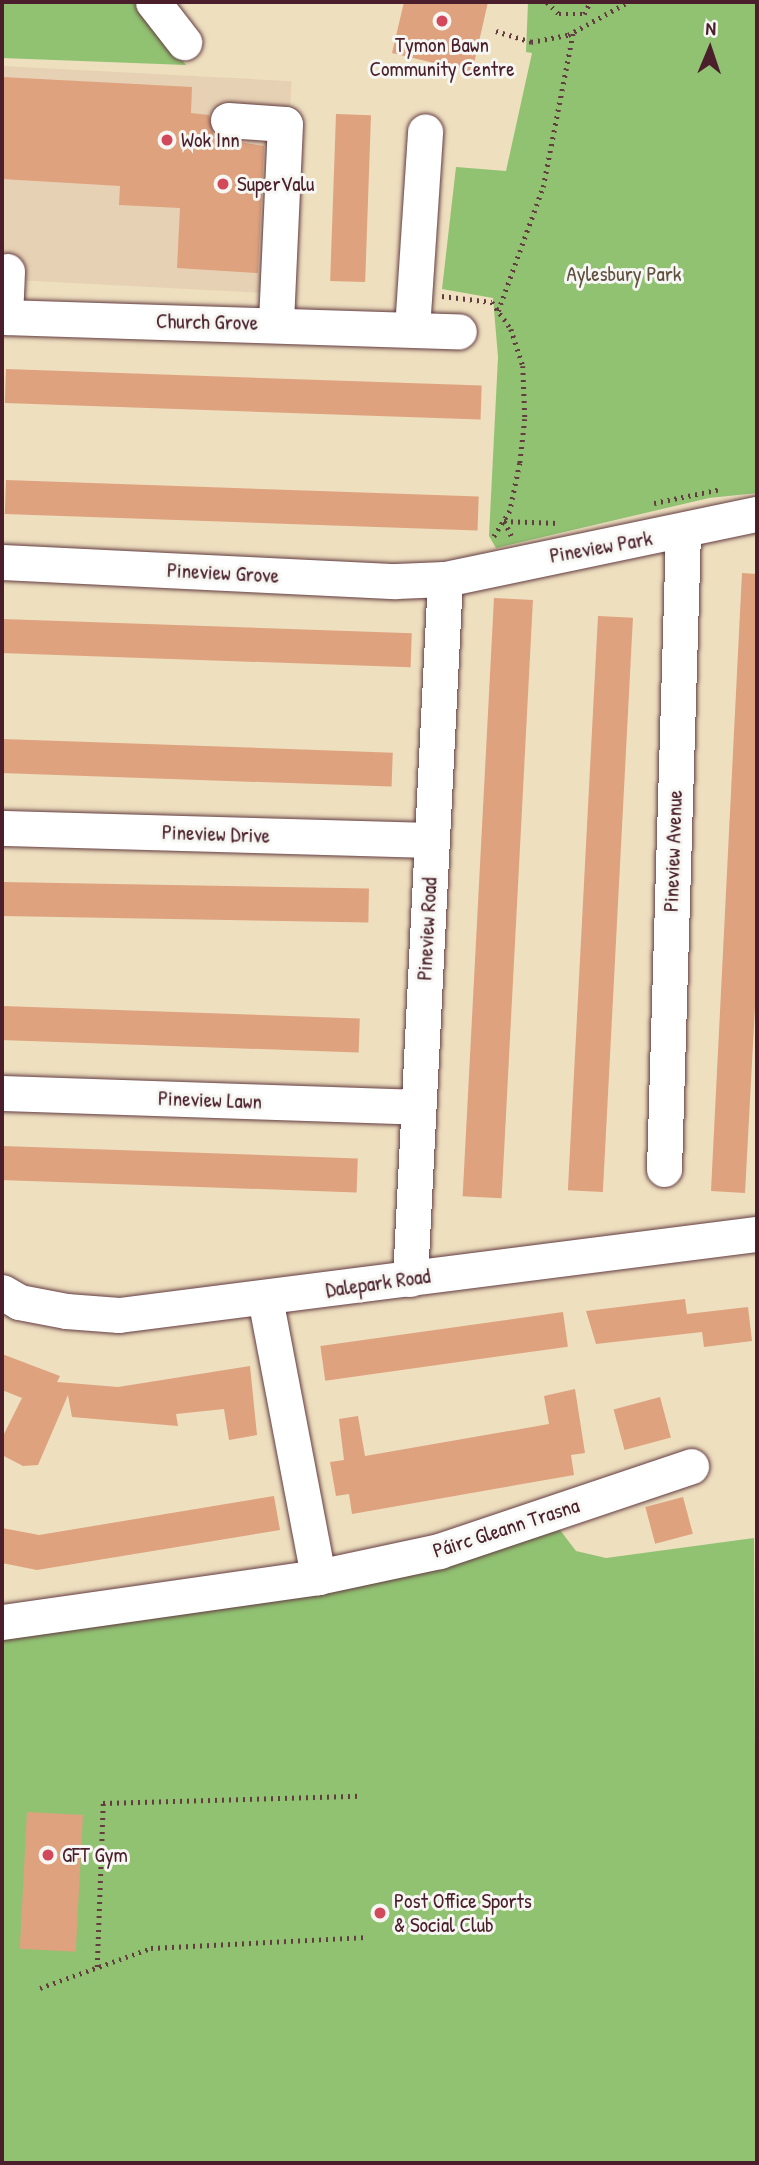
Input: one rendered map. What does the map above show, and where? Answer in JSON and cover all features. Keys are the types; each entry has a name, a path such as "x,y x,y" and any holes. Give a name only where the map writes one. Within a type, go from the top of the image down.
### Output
{"street":[{"path":"153,2 184,42"},
{"path":"228,120 285,124 276,324"},
{"path":"412,329 425,131"},
{"path":"4,317 7,271"},
{"name":"Church Grove","path":"4,317 459,331"},
{"name":"Pineview Park","path":"445,579 683,532 757,514"},
{"name":"Pineview Avenue","path":"664,1170 683,532"},
{"name":"Pineview Grove","path":"2,562 396,581 445,579"},
{"name":"Pineview Road","path":"410,1279 445,579"},
{"name":"Pineview Drive","path":"2,828 431,841"},
{"name":"Pineview Lawn","path":"2,1093 418,1107"},
{"name":"Dalepark Road","path":"2,1292 19,1302 66,1311 119,1315 757,1234"},
{"path":"265,1298 318,1577"},
{"name":"Páirc Gleann Trasna","path":"2,1622 318,1577 452,1548 691,1466"}],"path":[{"path":"547,2 559,14 584,14"},
{"path":"584,14 590,2"},
{"path":"496,31 531,42 573,32 628,2"},
{"path":"584,14 590,24"},
{"path":"498,311 542,187 573,32"},
{"path":"438,296 492,302 511,329 523,366 525,419 520,463 504,521 487,547"},
{"path":"641,506 725,489"},
{"path":"504,521 568,522"},
{"path":"97,1967 103,1803 360,1796"},
{"path":"40,1987 151,1948 366,1937"}],"shaded area":[{"path":"2,66 292,81 280,294 2,279"}],"green space":[{"path":"2,2 139,2 186,65 2,58"},
{"name":"Aylesbury Park","path":"528,2 757,2 757,493 709,498 496,548 489,536 498,357 493,298 442,289 456,167 506,171 532,53 526,52"},
{"name":"Post Office Sports & Social Club","path":"560,1530 576,1551 606,1558 754,1538 757,2163 2,2163 2,1635 494,1551"}],"building":[{"name":"Tymon Bawn Community Centre","path":"404,2 488,2 472,72 392,53"},
{"path":"2,77 192,87 191,113 209,115 214,138 264,146 258,273 177,268 180,208 119,205 120,186 2,179"},
{"path":"336,114 371,115 365,282 330,281"},
{"path":"6,369 482,386 481,420 5,403"},
{"path":"6,480 479,497 478,530 5,514"},
{"path":"742,573 757,574 757,969 745,1193 711,1191"},
{"path":"494,598 533,600 502,1198 463,1196"},
{"path":"598,616 633,618 603,1192 568,1190"},
{"path":"2,619 412,633 411,667 2,653"},
{"path":"2,739 393,753 392,787 2,773"},
{"path":"2,882 369,888 368,922 2,916"},
{"path":"2,1006 360,1018 359,1052 2,1040"},
{"path":"2,1146 358,1158 357,1192 2,1180"},
{"path":"685,1299 687,1314 748,1307 752,1341 704,1347 702,1332 596,1344 586,1311"},
{"path":"563,1312 568,1347 325,1381 320,1346"},
{"path":"2,1354 60,1376 57,1382 118,1387 250,1366 257,1435 229,1440 224,1409 176,1414 178,1426 72,1417 68,1395 38,1465 23,1466 2,1455 2,1438 22,1398 2,1390"},
{"path":"575,1389 585,1453 571,1455 574,1475 352,1514 349,1494 336,1496 330,1462 344,1460 339,1419 358,1416 365,1456 549,1424 544,1396"},
{"path":"660,1397 671,1438 625,1450 614,1409"},
{"path":"274,1496 280,1530 37,1570 2,1563 2,1528 39,1535"},
{"path":"683,1497 693,1534 655,1544 645,1507"},
{"path":"27,1812 83,1815 76,1952 20,1949"}],"place":[{"name":"Tymon Bawn Community Centre","path":"442,21"},
{"name":"Wok Inn","path":"167,140"},
{"name":"SuperValu","path":"223,184"},
{"name":"GFT Gym","path":"48,1855"},
{"name":"Post Office Sports & Social Club","path":"380,1913"}]}
